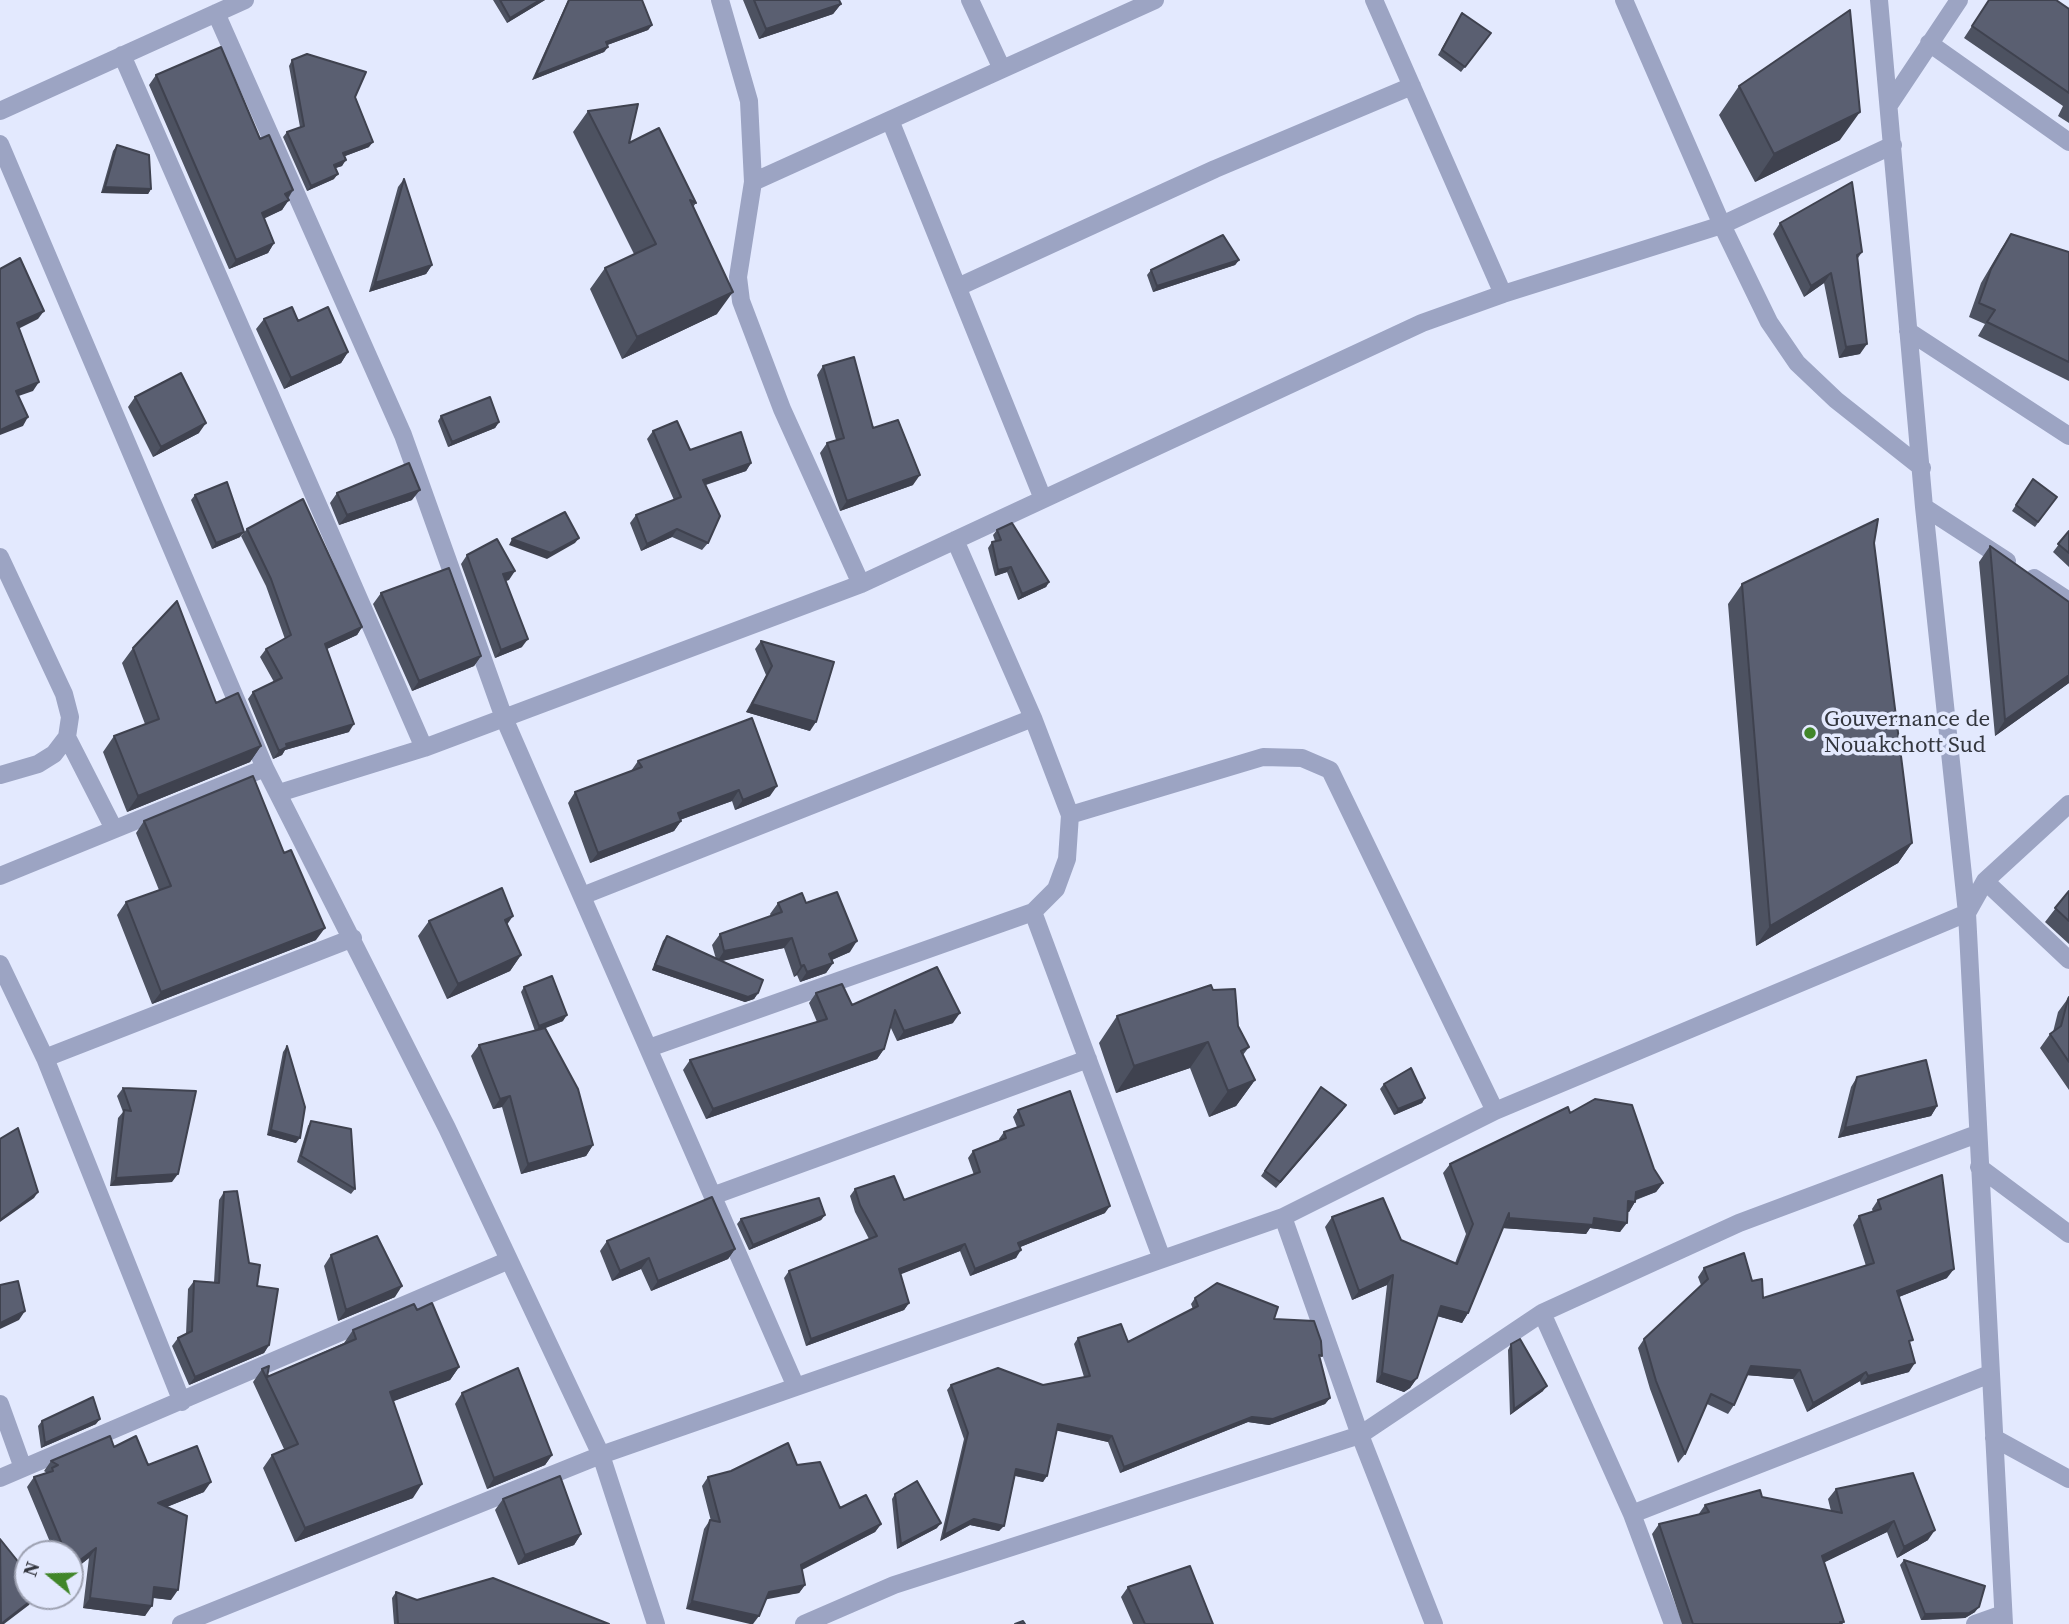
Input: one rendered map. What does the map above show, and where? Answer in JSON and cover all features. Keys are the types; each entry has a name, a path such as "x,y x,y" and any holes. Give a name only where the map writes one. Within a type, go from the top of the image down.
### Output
{"street":[{"path":"0,111 245,0"},
{"path":"720,0 749,101 753,181 738,276 741,301 782,409 861,584"},
{"path":"970,0 1002,69"},
{"path":"753,181 1155,0"},
{"path":"1374,0 1503,294"},
{"path":"1624,0 1722,225 1769,322 1797,363 1836,400 1922,468"},
{"path":"1879,0 1924,507 1967,913 2003,1619 1975,1624"},
{"path":"1889,105 1959,0"},
{"path":"216,13 403,435 504,718 715,1195 796,1387"},
{"path":"1929,43 2069,142"},
{"path":"122,55 424,748"},
{"path":"958,288 1214,169 1412,86"},
{"path":"890,120 1043,499"},
{"path":"0,144 265,768 447,1128 507,1261 601,1455 656,1624"},
{"path":"279,793 424,748 861,584 1423,323 1503,294 1722,225 1893,145"},
{"path":"1909,331 2069,436"},
{"path":"1924,507 2069,601"},
{"path":"649,1048 1033,912 1056,889 1067,859 1070,816 1033,718 955,540"},
{"path":"0,557 64,694 70,717 67,737 54,754 38,764 0,775"},
{"path":"582,896 1033,718"},
{"path":"67,737 114,829"},
{"path":"1070,816 1263,757 1302,758 1331,770 1495,1111"},
{"path":"0,876 265,768"},
{"path":"181,1624 601,1455 1283,1217 1495,1111 1967,913 1985,881 2069,804"},
{"path":"1985,881 2069,960"},
{"path":"1033,912 1162,1259"},
{"path":"45,1058 353,938"},
{"path":"0,964 4,987 45,1058 182,1402"},
{"path":"715,1195 1088,1059"},
{"path":"804,1624 894,1585 1360,1434 1542,1313 1739,1223 1977,1135"},
{"path":"1979,1167 2069,1234"},
{"path":"1283,1217 1360,1434 1434,1624"},
{"path":"0,1478 507,1261"},
{"path":"1542,1313 1632,1514 1673,1624"},
{"path":"1632,1514 1990,1374"},
{"path":"0,1404 23,1468"},
{"path":"1994,1438 2069,1479"}],"building":[{"path":"500,0 540,0 510,18"},
{"path":"569,0 642,0 652,25 606,42 608,47 536,75"},
{"path":"754,0 839,0 841,4 766,29"},
{"path":"1989,0 2056,0 2069,9 2069,93 1972,26"},
{"path":"1850,10 1860,112 1774,154 1739,86"},
{"path":"1462,13 1491,33 1465,67 1442,50"},
{"path":"221,47 260,139 269,135 293,190 285,194 289,200 262,213 274,243 236,260 156,75"},
{"path":"307,54 366,72 355,97 373,142 343,153 346,160 334,165 338,174 311,186 287,132 304,126 292,60"},
{"path":"638,104 629,143 659,128 696,203 690,200 733,292 637,337 605,268 656,244 588,111"},
{"path":"117,145 149,155 151,189 105,187"},
{"path":"404,179 432,265 375,283"},
{"path":"1852,182 1862,252 1857,255 1867,344 1846,347 1831,273 1811,286 1780,223"},
{"path":"2011,234 2069,252 2069,362 1987,322 1995,310 1979,303 1991,269"},
{"path":"1223,235 1239,260 1157,286 1151,270"},
{"path":"20,258 44,311 17,323 39,382 16,391 28,417 0,430 0,269"},
{"path":"292,307 298,321 328,307 348,352 291,378 264,319"},
{"path":"854,357 873,428 898,420 920,475 847,501 827,443 844,438 823,366"},
{"path":"181,373 206,423 161,447 135,397"},
{"path":"490,397 499,422 452,442 441,416"},
{"path":"677,421 690,450 741,432 751,463 703,480 720,516 708,543 677,529 647,544 636,515 681,497 653,431"},
{"path":"409,463 420,490 347,515 337,493"},
{"path":"2033,479 2057,497 2038,522 2016,505"},
{"path":"227,482 244,532 216,543 195,495"},
{"path":"303,499 362,627 325,644 354,724 286,744 287,747 279,751 253,692 282,678 266,649 291,635 271,579 247,529"},
{"path":"565,512 579,538 551,553 512,539"},
{"name":"Gouvernance de Nouakchott Sud","path":"1878,519 1874,543 1912,843 1770,926 1742,584"},
{"path":"1012,523 1049,582 1022,594 1011,567 998,570 992,542 1001,540 997,530"},
{"path":"2069,531 2069,553 2058,544"},
{"path":"497,539 515,571 503,574 528,639 501,650 467,555"},
{"path":"1990,546 2069,602 2069,675 2005,720"},
{"path":"449,568 481,656 419,681 381,593"},
{"path":"177,601 216,703 238,693 261,746 138,796 114,736 159,719 133,648"},
{"path":"761,641 834,662 816,722 752,704 772,666"},
{"path":"752,718 777,786 743,800 739,790 678,813 681,821 598,853 575,792 642,767 638,761"},
{"path":"253,776 284,853 291,850 325,928 161,992 126,902 171,886 144,821"},
{"path":"502,888 513,916 505,920 521,955 458,984 429,921"},
{"path":"2069,891 2069,921 2055,908"},
{"path":"837,892 857,941 829,954 833,963 807,972 804,965 801,966 792,938 724,951 720,934 782,912 778,903 802,893 806,903"},
{"path":"667,936 763,980 758,993 748,997 655,965"},
{"path":"937,967 960,1013 904,1031 895,1010 884,1049 713,1109 690,1060 827,1019 816,993 842,984 852,1005"},
{"path":"552,976 567,1015 539,1026 524,987"},
{"path":"1211,985 1213,990 1235,989 1238,1026 1249,1047 1241,1051 1255,1080 1228,1091 1208,1042 1134,1066 1117,1016"},
{"path":"2069,997 2069,1062 2050,1034 2061,1026"},
{"path":"545,1028 578,1089 593,1145 528,1164 510,1096 500,1099 479,1045"},
{"path":"287,1046 305,1107 300,1138 271,1130"},
{"path":"1926,1060 1937,1106 1845,1128 1857,1077"},
{"path":"1411,1068 1425,1098 1398,1109 1384,1084"},
{"path":"1321,1087 1346,1105 1280,1182 1265,1171"},
{"path":"123,1088 196,1091 178,1174 116,1178 124,1110 131,1111"},
{"path":"1070,1091 1110,1206 1018,1243 1021,1250 975,1269 965,1244 899,1269 909,1303 811,1339 789,1271 877,1236 860,1205 855,1189 894,1176 904,1200 980,1172 973,1151 1006,1138 1004,1132 1024,1125 1018,1110"},
{"path":"1595,1099 1632,1105 1654,1169 1663,1183 1636,1192 1635,1202 1628,1201 1627,1223 1594,1218 1593,1225 1509,1218 1509,1213 1468,1313 1441,1306 1417,1378 1411,1382 1382,1373 1393,1275 1359,1291 1332,1217 1383,1198 1401,1240 1457,1264 1473,1224 1450,1164 1568,1107 1570,1113"},
{"path":"311,1121 351,1129 355,1189 301,1156"},
{"path":"18,1128 38,1192 0,1220 0,1139"},
{"path":"1942,1175 1954,1269 1897,1291 1913,1340 1909,1341 1915,1363 1868,1376 1866,1372 1813,1403 1800,1370 1751,1366 1734,1405 1711,1394 1685,1454 1656,1381 1644,1339 1708,1279 1704,1268 1744,1253 1752,1281 1762,1279 1763,1298 1874,1263 1859,1216 1881,1209 1878,1200"},
{"path":"237,1191 249,1263 260,1265 257,1286 278,1289 269,1345 195,1377 178,1338 192,1331 194,1281 219,1283 224,1192"},
{"path":"712,1197 735,1249 658,1281 649,1258 620,1271 607,1241"},
{"path":"819,1198 825,1215 753,1245 741,1219"},
{"path":"377,1236 402,1286 346,1310 331,1255"},
{"path":"18,1281 25,1311 0,1323 0,1285"},
{"path":"1217,1283 1278,1307 1274,1319 1314,1321 1321,1341 1322,1356 1319,1355 1330,1398 1273,1419 1252,1417 1124,1467 1112,1436 1058,1424 1047,1476 1016,1469 1004,1526 974,1519 944,1535 968,1433 951,1385 998,1368 1043,1385 1090,1376 1078,1338 1121,1324 1128,1342 1198,1306 1195,1298"},
{"path":"432,1303 459,1367 390,1392 422,1484 305,1528 272,1455 298,1444 262,1369 269,1366 267,1377 356,1339 353,1330 414,1304 417,1310"},
{"path":"1520,1339 1547,1386 1514,1409 1511,1344"},
{"path":"518,1368 552,1455 494,1478 462,1393"},
{"path":"93,1397 100,1419 45,1443 42,1421"},
{"path":"110,1436 114,1447 136,1436 148,1465 197,1446 211,1482 158,1503 187,1516 178,1590 154,1587 152,1606 90,1598 96,1548 84,1557 84,1540 60,1540 34,1477 53,1471 52,1468 58,1465 51,1461"},
{"path":"788,1443 797,1465 820,1462 840,1508 866,1495 881,1524 801,1565 805,1585 769,1592 759,1616 692,1601 710,1520 720,1522 708,1477 731,1471"},
{"path":"1913,1473 1935,1530 1904,1547 1894,1521 1822,1556 1844,1622 1693,1624 1659,1524 1709,1512 1705,1505 1760,1490 1762,1497 1842,1513 1836,1489"},
{"path":"560,1476 581,1534 525,1555 503,1499"},
{"path":"917,1481 941,1523 901,1544 895,1494"},
{"path":"0,1539 14,1556 14,1610 19,1610 1,1624"},
{"path":"1904,1560 1985,1586 1979,1607 1969,1613 1925,1614"},
{"path":"1190,1566 1213,1624 1145,1624 1128,1587"},
{"path":"493,1578 609,1624 398,1624 396,1592 417,1600"}],"place":[{"name":"Gouvernance de Nouakchott Sud","path":"1810,733"}]}
